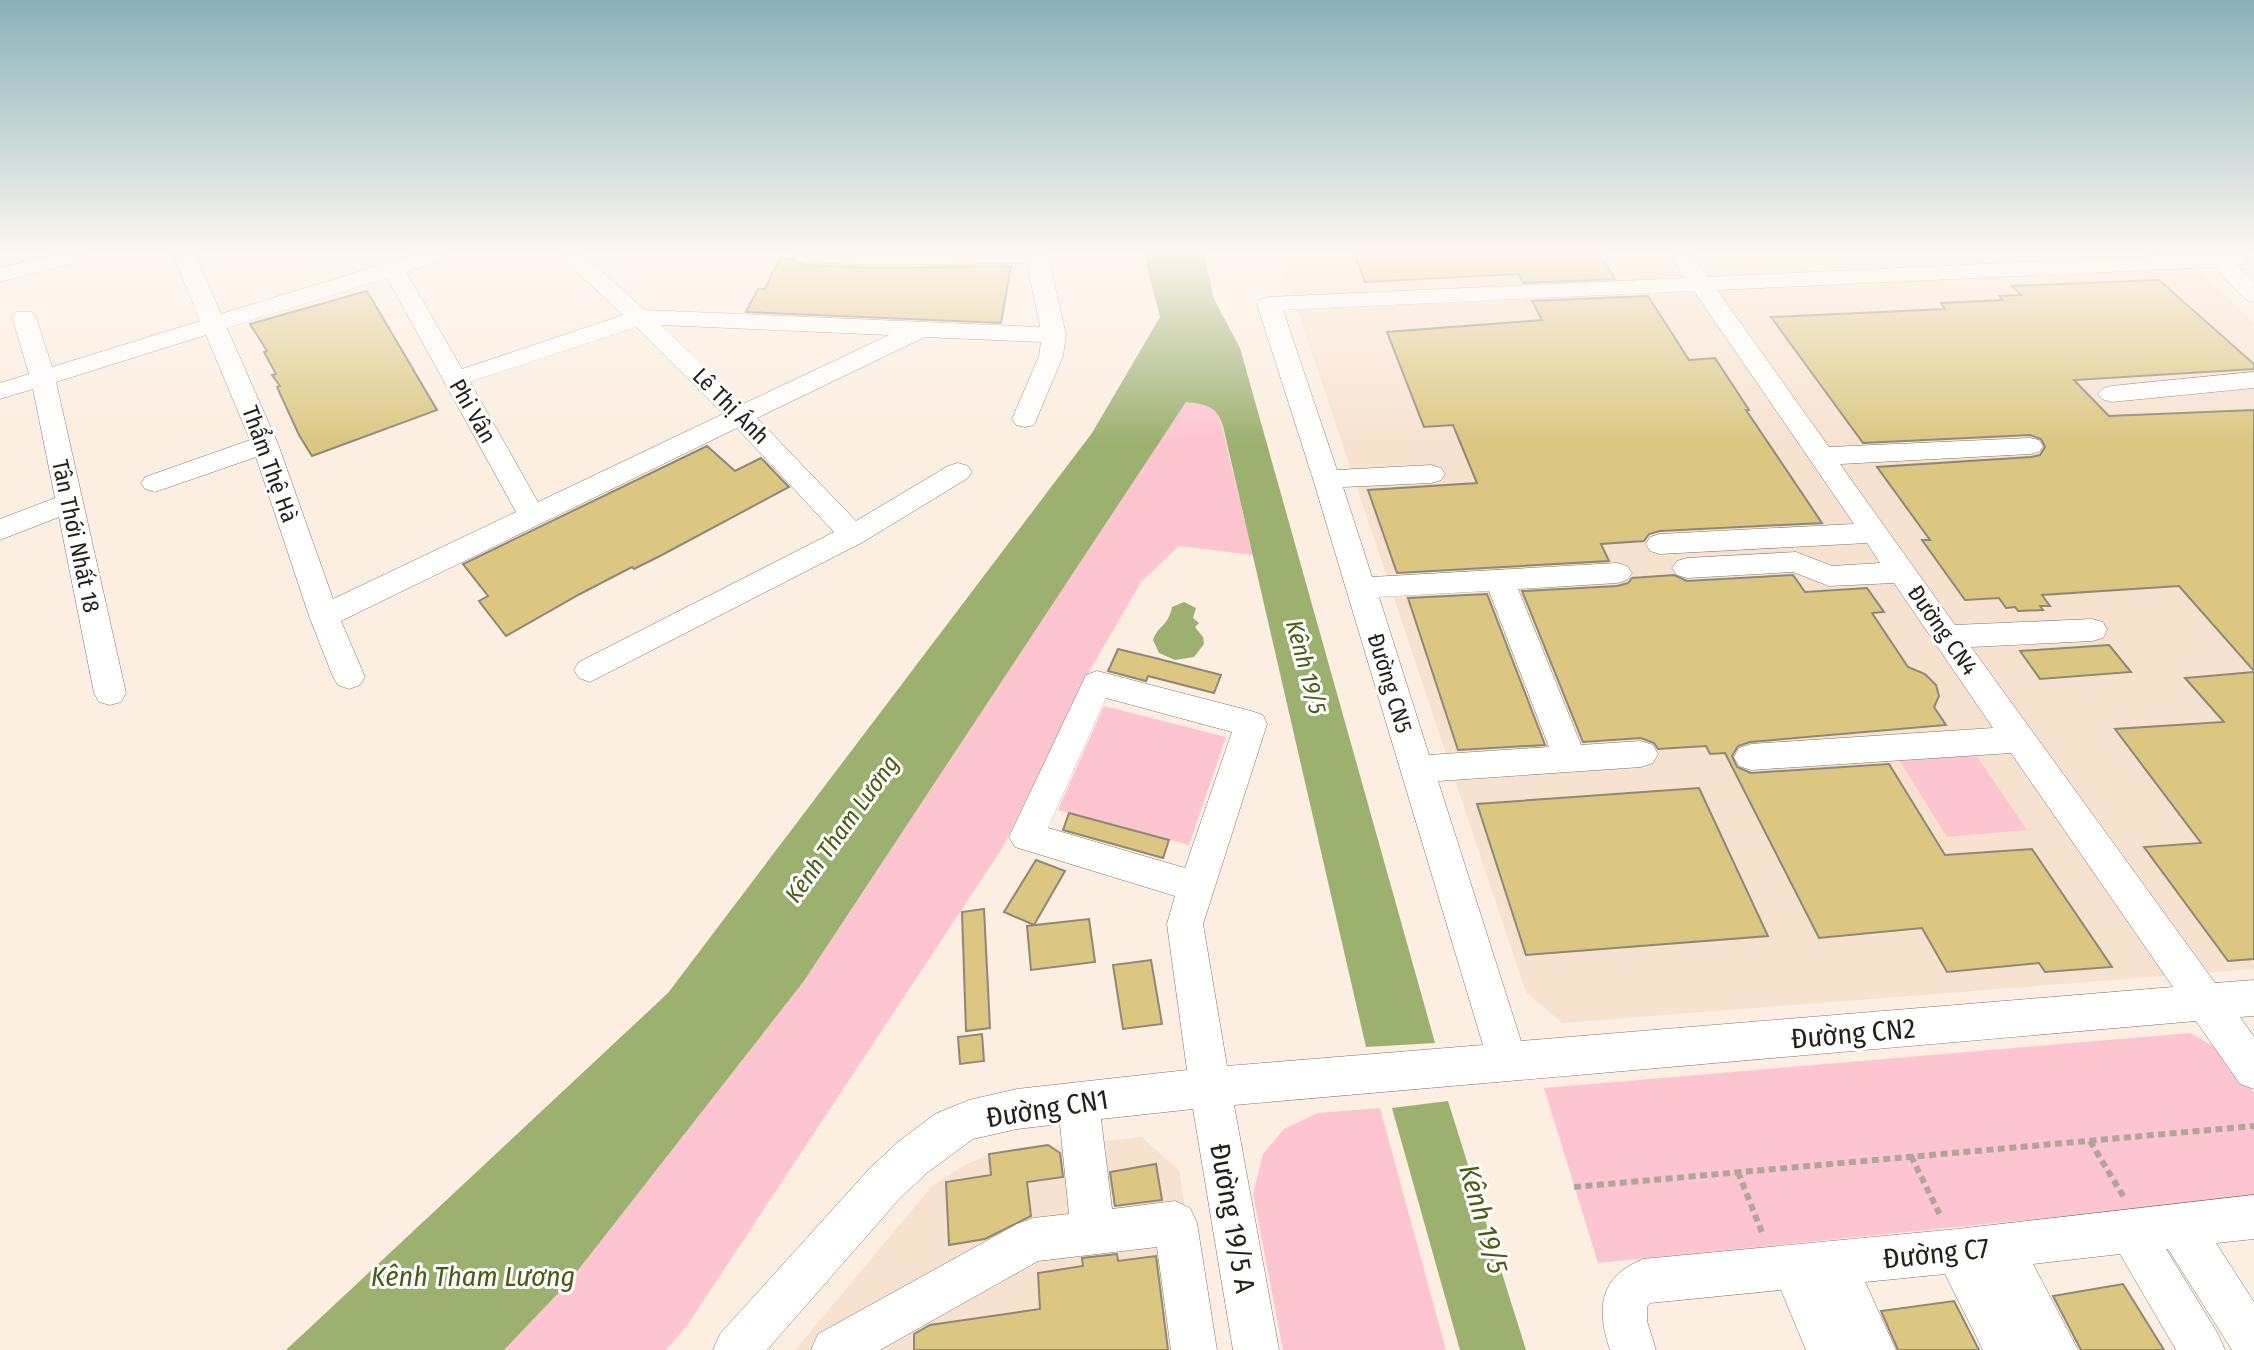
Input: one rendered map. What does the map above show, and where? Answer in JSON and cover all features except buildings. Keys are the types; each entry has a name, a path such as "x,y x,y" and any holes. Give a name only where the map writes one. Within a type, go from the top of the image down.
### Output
{"street":[{"name":"Tân Thới Nhất 18","path":"24,318 43,379 110,693"},
{"name":"Thẩm Thệ Hà","path":"213,318 265,444 324,615 349,677"},
{"path":"0,391 238,318"},
{"name":"Phi Vân","path":"420,318 533,517"},
{"path":"454,379 639,318"},
{"name":"Lê Thị Ánh","path":"643,318 743,416 853,535"},
{"path":"663,318 1054,335"},
{"path":"1025,419 1051,356 1054,335 1050,318"},
{"name":"Đường CN5","path":"1274,318 1327,479 1508,1063"},
{"name":"Đường CN4","path":"1726,318 1947,638 2254,1070"},
{"path":"324,615 919,330"},
{"path":"2111,394 2254,380"},
{"path":"155,483 265,444"},
{"path":"1823,456 2030,446"},
{"path":"590,670 853,535 958,471"},
{"path":"1327,479 1431,474"},
{"path":"0,530 71,502"},
{"path":"1660,544 1876,533"},
{"path":"1687,568 1796,562 1829,576 1903,572"},
{"path":"1361,588 1617,573"},
{"path":"1499,579 1570,759"},
{"path":"1947,638 2092,630"},
{"name":"Đường 19/5 A","path":"1196,887 1027,837 1097,683 1251,724 1185,924 1210,1087 1256,1350"},
{"path":"1751,757 2019,739"},
{"path":"1416,769 1641,754"},
{"name":"Đường CN2","path":"1453,1066 2254,998"},
{"name":"Đường CN1","path":"736,1350 851,1219 932,1141 970,1120 993,1113 1078,1101 1453,1066"},
{"path":"1078,1101 1093,1233"},
{"path":"2128,1216 2202,1350"},
{"name":"Đường C7","path":"1633,1350 1623,1322 1625,1298 1632,1287 1643,1281 1813,1265 1966,1239 2128,1216 2180,1227 2254,1217"},
{"path":"834,1350 1033,1240 1175,1223 1194,1350"},
{"path":"2180,1227 2254,1343"},
{"path":"1966,1239 2008,1350"},
{"path":"1966,1239 2055,1350"},
{"path":"1813,1265 1829,1350"},
{"path":"1813,1265 1873,1350"}],"path":[{"path":"1574,1187 2254,1126"},
{"path":"2090,1141 2128,1216"},
{"path":"1911,1156 1966,1239"},
{"path":"1738,1172 1763,1235"}],"shaded area":[{"path":"1300,318 2249,318 2254,323 2254,969 1562,1023 1526,992"},
{"path":"1186,402 1208,404 1219,414 1253,555 1179,546 1141,582 1089,672 1003,847 686,1327 666,1350 504,1350 568,1283 804,981"},
{"path":"1104,706 1226,737 1189,845 1058,810"},
{"path":"1972,749 2027,830 1947,837 1896,755"},
{"path":"2190,1033 2226,1053 2254,1093 2254,1197 1598,1263 1544,1088"},
{"path":"1380,1108 1446,1350 1283,1350 1253,1194 1263,1154 1284,1129 1318,1113"},
{"path":"1141,1137 1179,1170 1207,1350 795,1350 932,1186 963,1166 989,1154"}],"water":[{"name":"Kênh Tham Lương","path":"1159,318 1224,318 1240,348 1435,1043 1366,1047 1223,426 1218,414 1210,407 1186,402 804,981 568,1283 504,1350 286,1350 668,993 1092,433"},
{"path":"1184,602 1196,608 1193,618 1199,623 1195,627 1203,637 1204,644 1194,657 1175,660 1159,653 1153,640 1172,607"},
{"name":"Kênh 19/5","path":"1448,1101 1526,1350 1460,1350 1392,1108"}]}
